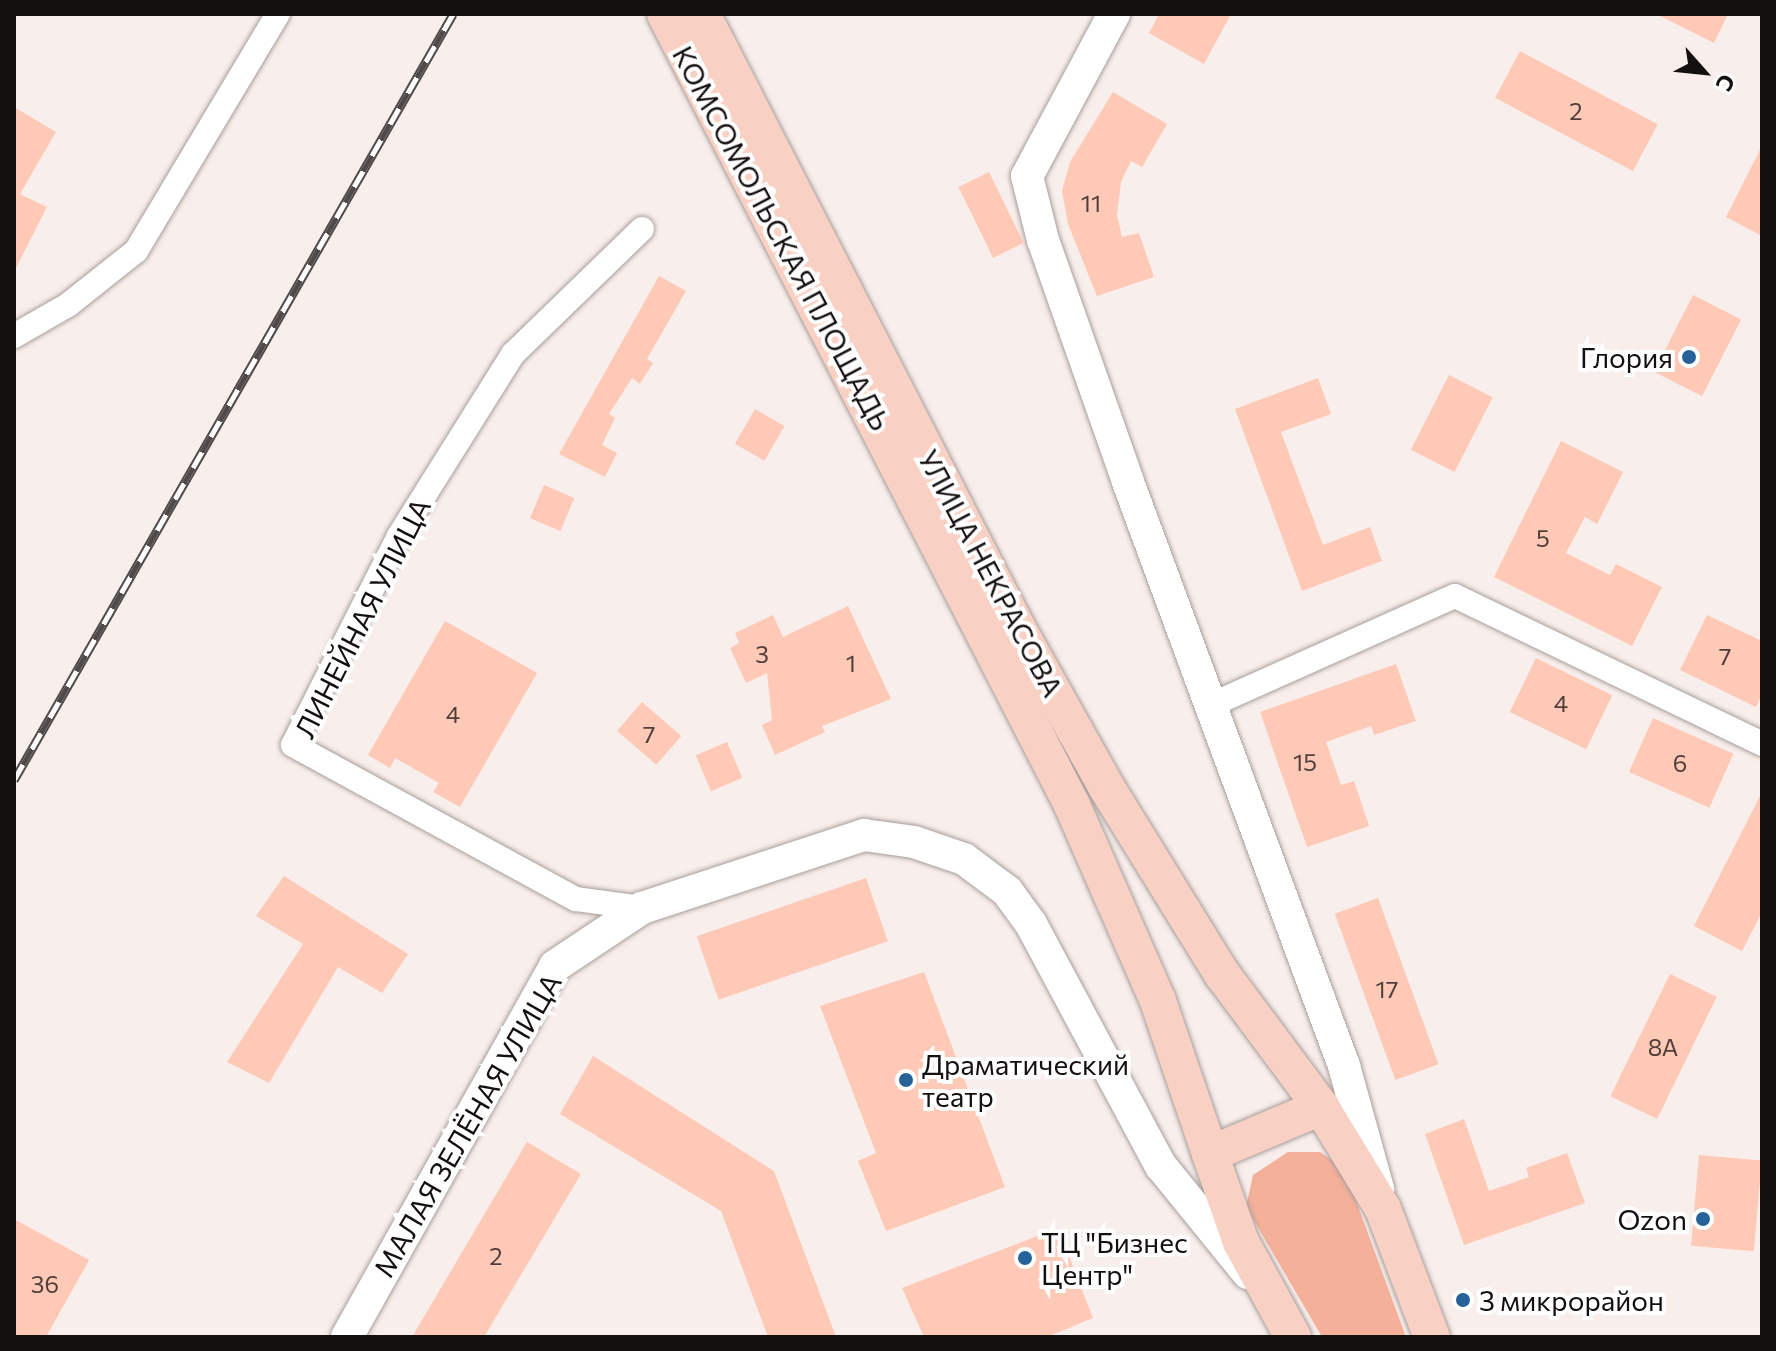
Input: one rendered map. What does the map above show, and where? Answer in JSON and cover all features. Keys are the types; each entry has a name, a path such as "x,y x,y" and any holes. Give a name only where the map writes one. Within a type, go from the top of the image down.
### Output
{"main road":[{"name":"КОМСОМОЛЬСКАЯ ПЛОЩАДЬ","path":"665,14 1072,805 1158,1001 1210,1154"},
{"name":"УЛИЦА НЕКРАСОВА","path":"702,14 1017,627 1107,788 1222,974 1321,1107 1383,1209 1432,1337"},
{"path":"1293,1337 1265,1294 1241,1242 1210,1154 1321,1107"}],"street":[{"path":"14,336 68,305 136,251 278,14"},
{"path":"1114,14 1027,176 1043,240 1344,1066 1383,1209"},
{"name":"ЛИНЕЙНАЯ УЛИЦА","path":"642,229 513,354 399,536 293,745 576,899 642,908"},
{"path":"1211,705 1455,596 1762,744"},
{"name":"МАЛАЯ ЗЕЛЁНАЯ УЛИЦА","path":"347,1337 555,966 642,908 864,835 914,842 964,859 1007,891 1031,924 1161,1166 1265,1294"},
{"path":"1321,1107 1338,1087 1344,1066"},
{"path":"1161,1166 1210,1154"}],"shaded area":[{"path":"1288,1152 1320,1152 1336,1163 1352,1190 1406,1337 1322,1337 1246,1207 1253,1175"}],"building":[{"path":"1159,14 1231,14 1204,64 1149,33"},
{"path":"1656,14 1728,14 1714,43"},
{"path":"1520,51 1658,124 1633,171 1495,98"},
{"path":"1113,92 1167,124 1142,167 1131,161 1121,182 1117,215 1122,237 1139,233 1154,277 1097,296 1068,224 1062,191 1070,162"},
{"path":"14,107 56,132 20,194 47,207 14,272"},
{"path":"1762,146 1762,236 1726,217"},
{"path":"989,172 1024,243 993,258 958,187"},
{"path":"659,276 686,291 647,359 653,363 640,384 632,378 609,414 615,418 602,445 617,453 605,477 559,454"},
{"path":"1693,295 1741,320 1702,396 1654,372"},
{"path":"1449,375 1493,397 1455,472 1411,450"},
{"path":"1318,378 1331,414 1281,432 1323,545 1370,527 1382,561 1302,591 1235,409"},
{"path":"755,409 784,426 764,461 735,444"},
{"path":"1561,441 1623,472 1597,524 1585,517 1566,553 1610,575 1616,564 1662,587 1632,646 1494,577"},
{"path":"544,485 574,498 560,531 530,518"},
{"path":"848,606 891,699 822,726 825,732 775,755 762,725 772,720 767,673 746,683 730,648 739,643 735,633 773,615 783,637"},
{"path":"1707,615 1762,641 1762,694 1756,707 1680,670"},
{"path":"445,621 537,673 460,807 433,792 439,783 395,758 390,768 368,755"},
{"path":"1536,658 1612,695 1586,749 1510,712"},
{"path":"1396,664 1416,721 1374,735 1371,726 1326,742 1341,785 1354,781 1369,826 1307,847 1260,712"},
{"path":"642,702 681,736 656,765 617,731"},
{"path":"1653,718 1733,754 1709,808 1629,772"},
{"path":"727,742 742,778 711,791 696,755"},
{"path":"1762,792 1762,912 1742,951 1694,926"},
{"path":"284,876 408,954 382,993 338,967 269,1083 227,1062 303,944 256,916"},
{"path":"866,878 888,941 719,1000 697,936"},
{"path":"1378,898 1439,1064 1395,1080 1335,914"},
{"name":"Драматический театр","path":"924,972 1005,1187 886,1231 858,1161 876,1153 820,1006"},
{"path":"1670,974 1717,997 1657,1119 1610,1096"},
{"path":"593,1056 774,1171 836,1337 768,1337 721,1211 560,1114"},
{"path":"1464,1119 1489,1191 1529,1177 1526,1168 1567,1153 1585,1203 1464,1245 1425,1134"},
{"path":"527,1142 581,1174 484,1337 412,1337"},
{"path":"1699,1155 1762,1160 1754,1251 1691,1246"},
{"path":"14,1219 89,1260 46,1337 14,1337"},
{"name":"ТЦ \"Бизнес Центр\"","path":"1058,1228 1093,1318 1047,1337 924,1337 902,1288"}],"railway":[{"path":"14,780 453,14"}],"place":[{"name":"Глория","path":"1689,357"},
{"name":"Драматический театр","path":"906,1080"},
{"name":"Ozon","path":"1703,1219"},
{"name":"ТЦ \"Бизнес Центр\"","path":"1025,1258"},
{"name":"3 микрорайон","path":"1463,1300"}]}
